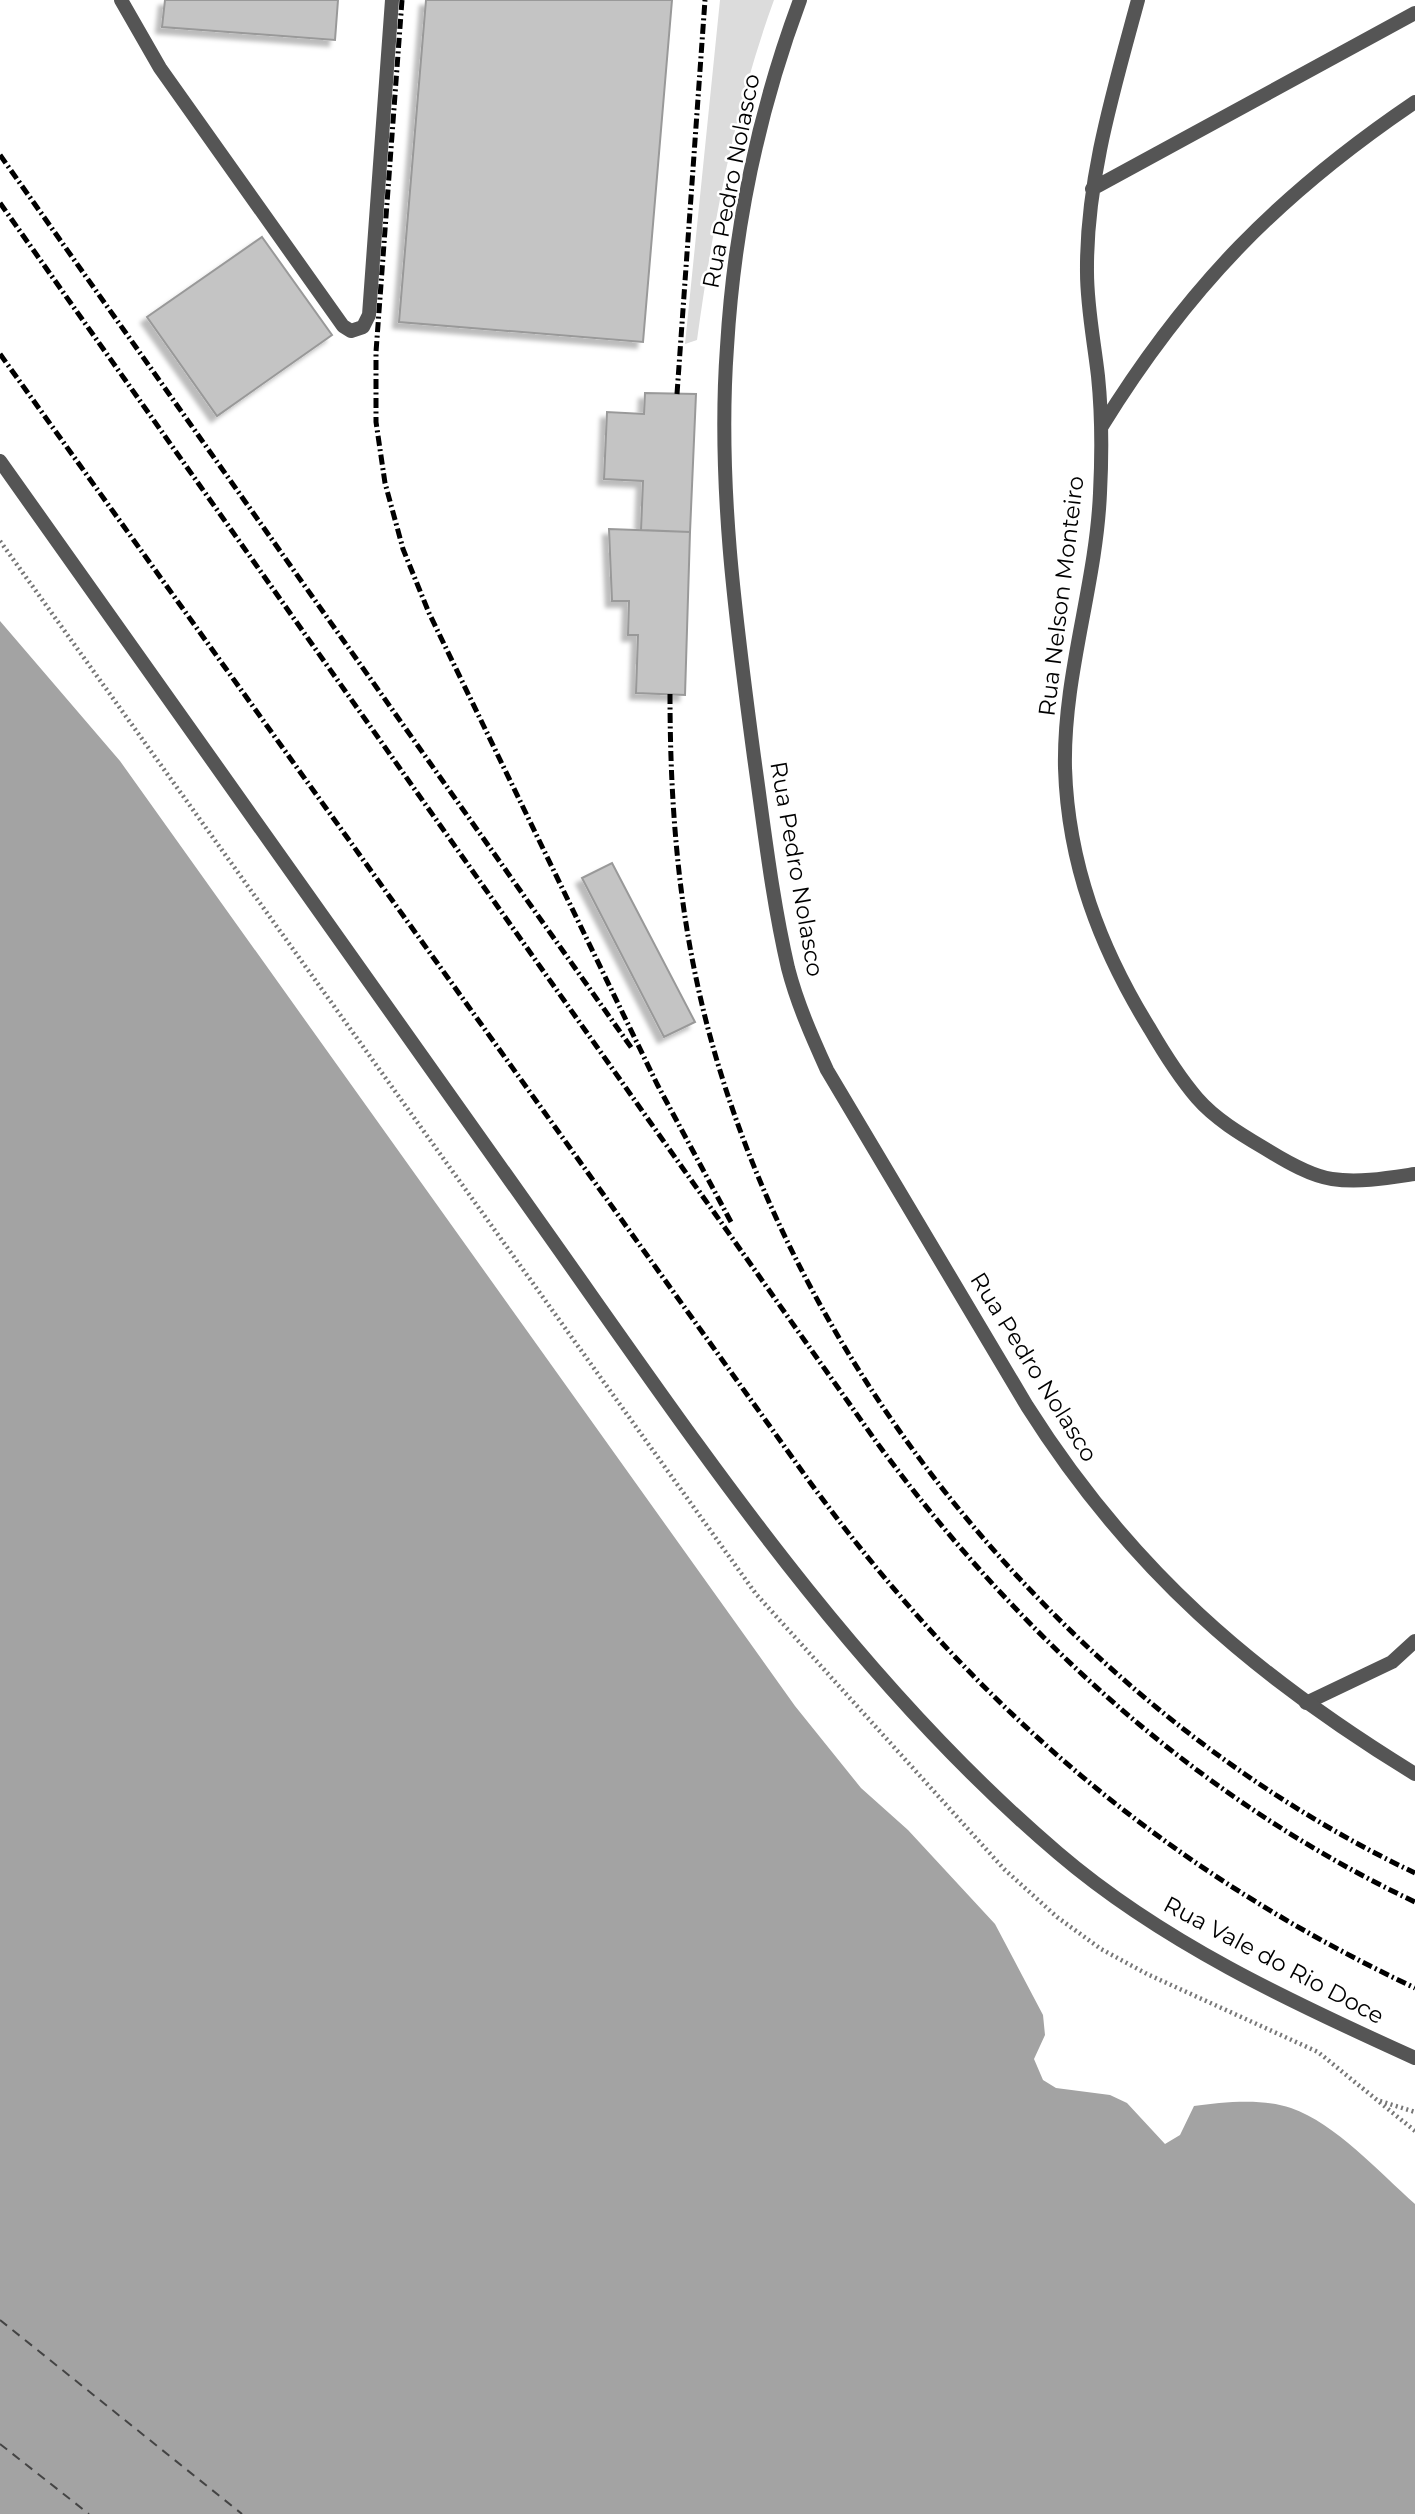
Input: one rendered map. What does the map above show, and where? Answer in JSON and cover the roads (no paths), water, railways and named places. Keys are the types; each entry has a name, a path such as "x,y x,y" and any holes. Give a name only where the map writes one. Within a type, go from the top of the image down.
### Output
{"street":[{"path":"121,0 160,68 343,326 351,331 363,327 369,315 393,0"},
{"name":"Rua Pedro Nolasco","path":"800,0 775,70 743,217 726,348 725,427 742,668 788,968 807,1025 827,1070 1054,1449 1126,1540 1167,1587 1240,1653 1306,1703 1415,1774"},
{"name":"Rua Nelson Monteiro","path":"1138,0 1091,190 1087,273 1102,426 1096,533 1069,688 1065,768 1071,834 1086,899 1109,959 1167,1057 1198,1099 1239,1133 1285,1161 1330,1179 1377,1179 1415,1174"},
{"path":"1091,190 1415,13"},
{"path":"1102,426 1167,328 1204,282 1288,196 1415,102"},
{"name":"Rua Vale do Rio Doce","path":"0,461 682,1423 829,1613 985,1788 1060,1855 1115,1898 1206,1954 1306,2008 1415,2058"},
{"path":"1306,1703 1391,1662 1415,1641"}],"railway":[{"path":"402,0 376,352 376,422 385,483 403,549 429,613 657,1084 731,1222"},
{"path":"677,394 705,0"},
{"path":"0,155 633,1050"},
{"path":"0,203 875,1440 930,1511 988,1579 1051,1644 1116,1705 1185,1761 1258,1813 1335,1860 1415,1902"},
{"path":"0,354 812,1485 875,1566 940,1641 1009,1711 1081,1776 1157,1835 1238,1891 1324,1941 1415,1988"},
{"path":"670,694 673,799 688,938 734,1114 792,1250 866,1381 954,1503 1055,1616 1167,1716 1288,1802 1415,1873"}]}
